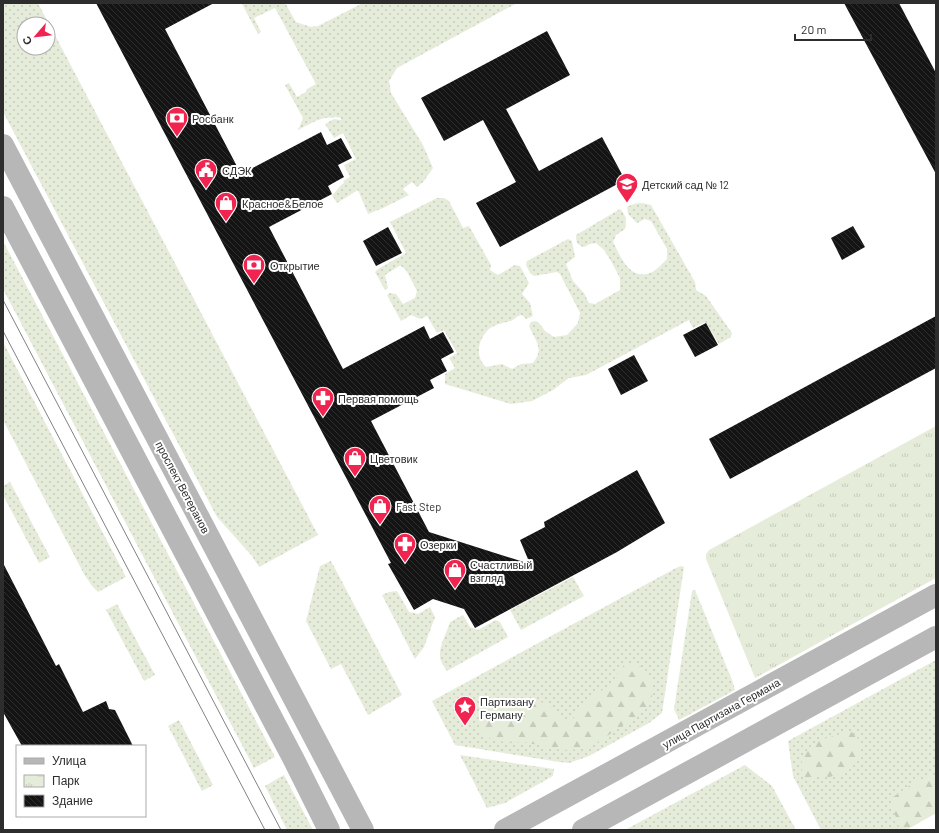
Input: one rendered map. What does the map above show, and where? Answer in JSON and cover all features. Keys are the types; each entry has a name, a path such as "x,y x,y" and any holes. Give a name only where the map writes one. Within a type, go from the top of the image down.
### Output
{"main road":[{"name":"проспект Ветеранов","path":"3,145 363,830"},
{"path":"3,207 293,758 329,830"},
{"name":"улица Партизана Германа","path":"505,830 936,595"},
{"path":"583,830 936,637"}],"green space":[{"path":"3,3 38,3 45,16 16,16 16,56 56,56 56,37 318,535 259,567 252,556 217,517 3,112"},
{"path":"233,3 285,3 296,22 311,27 318,26 363,3 517,3 397,68 389,81 391,93 423,145 433,168 424,181 417,187 412,182 403,189 409,195 368,214 358,190 337,203 332,195 344,183 343,181 350,177 344,165 356,159 343,133 334,138 325,124 334,119 341,120 341,118 324,118 298,130 303,118 285,85 289,83 297,97 316,84 275,8 254,18 261,32 258,34 242,4"},
{"path":"437,198 444,198 449,201 463,228 469,226 491,265 490,270 498,275 515,265 520,266 529,283 522,294 530,303 533,316 526,319 521,315 511,321 497,325 488,330 483,336 479,346 479,355 486,367 502,364 512,369 521,364 533,363 537,358 539,349 529,326 531,322 536,321 545,331 554,337 567,335 578,323 580,313 560,274 557,272 534,276 530,273 526,265 527,261 568,239 572,241 575,257 566,264 573,281 584,293 589,303 595,304 620,290 620,278 604,250 596,243 584,247 578,244 576,235 620,209 626,218 625,229 616,235 613,242 622,259 630,269 635,273 647,274 655,270 667,259 667,249 651,221 645,219 637,223 628,214 627,207 639,203 651,205 695,282 696,290 706,296 732,333 731,337 719,344 705,322 693,328 689,320 586,375 569,378 553,390 532,401 511,404 445,384 445,374 455,368 449,358 457,353 444,330 437,333 427,316 420,319 411,315 401,321 387,295 390,293 396,294 403,304 415,298 417,291 406,270 399,266 385,275 388,288 385,290 375,272 406,253 390,222"},
{"path":"3,241 275,757 254,768 3,289"},
{"path":"3,342 126,577 98,592 84,574 3,420"},
{"path":"936,426 936,578 755,678 706,559 706,554 709,550"},
{"path":"10,482 50,557 39,563 3,495 3,486"},
{"path":"331,561 402,695 368,715 341,664 331,669 306,621 320,566"},
{"path":"681,566 684,567 662,713 649,723 589,756 569,763 455,745 432,701"},
{"path":"573,577 584,596 521,630 510,610"},
{"path":"695,590 735,690 679,720 674,709 692,591"},
{"path":"397,591 409,612 418,614 430,607 435,617 424,647 415,659 382,595"},
{"path":"117,604 155,675 144,681 106,610"},
{"path":"463,615 470,627 478,630 496,620 500,622 508,637 447,671 440,658 442,643 450,622"},
{"path":"936,660 936,813 906,830 821,830 793,776 788,741"},
{"path":"635,662 645,670 651,682 652,696 648,706 636,717 595,744 583,749 561,750 524,742 514,743 492,740 479,730 479,714 485,707 491,704 518,704 528,706 544,702 554,708 562,718 572,720 591,697 609,686 624,665"},
{"path":"179,720 213,785 202,791 168,726"},
{"path":"851,731 859,740 859,760 846,773 806,780 801,768 803,755 817,741"},
{"path":"460,755 554,769 553,776 505,803 487,808"},
{"path":"745,765 772,786 796,830 625,830"},
{"path":"936,774 936,813 906,830 900,830 890,799 915,782"},
{"path":"284,775 313,830 287,830 265,786"}],"building":[{"path":"96,3 214,3 165,29 241,174 321,132 327,145 341,138 352,158 338,165 344,177 328,186 332,194 269,227 343,369 424,326 430,339 443,332 454,352 441,359 447,371 430,380 434,388 371,421 429,532 530,564 520,540 545,527 544,522 637,470 665,523 617,552 475,628 464,609 433,599 414,610 388,564 391,563"},
{"path":"844,3 899,3 936,73 936,174"},
{"path":"547,31 570,75 506,109 539,171 602,137 625,180 500,247 476,203 516,182 483,120 444,141 421,98"},
{"path":"853,226 865,247 842,260 831,238"},
{"path":"388,227 402,253 376,266 363,241"},
{"path":"936,316 936,368 730,479 709,439"},
{"path":"706,323 718,345 695,357 683,335"},
{"path":"634,355 648,381 621,395 608,369"},
{"path":"3,563 56,666 59,664 83,712 106,701 109,709 115,710 132,745 21,745 3,712"}],"tram line":[{"path":"3,300 281,830"},
{"path":"3,331 265,830"}],"place":[{"name":"Росбанк","path":"177,138"},
{"name":"СДЭК","path":"206,190"},
{"name":"Детский сад № 12","path":"627,204"},
{"name":"Красное&Белое","path":"226,222"},
{"name":"Открытие","path":"254,284"},
{"name":"Первая помощь","path":"323,418"},
{"name":"Цветовик","path":"355,478"},
{"name":"Fast Step","path":"380,526"},
{"name":"Озерки","path":"405,564"},
{"name":"Счастливый взгляд","path":"455,590"},
{"name":"Партизану Герману","path":"465,726"}]}
